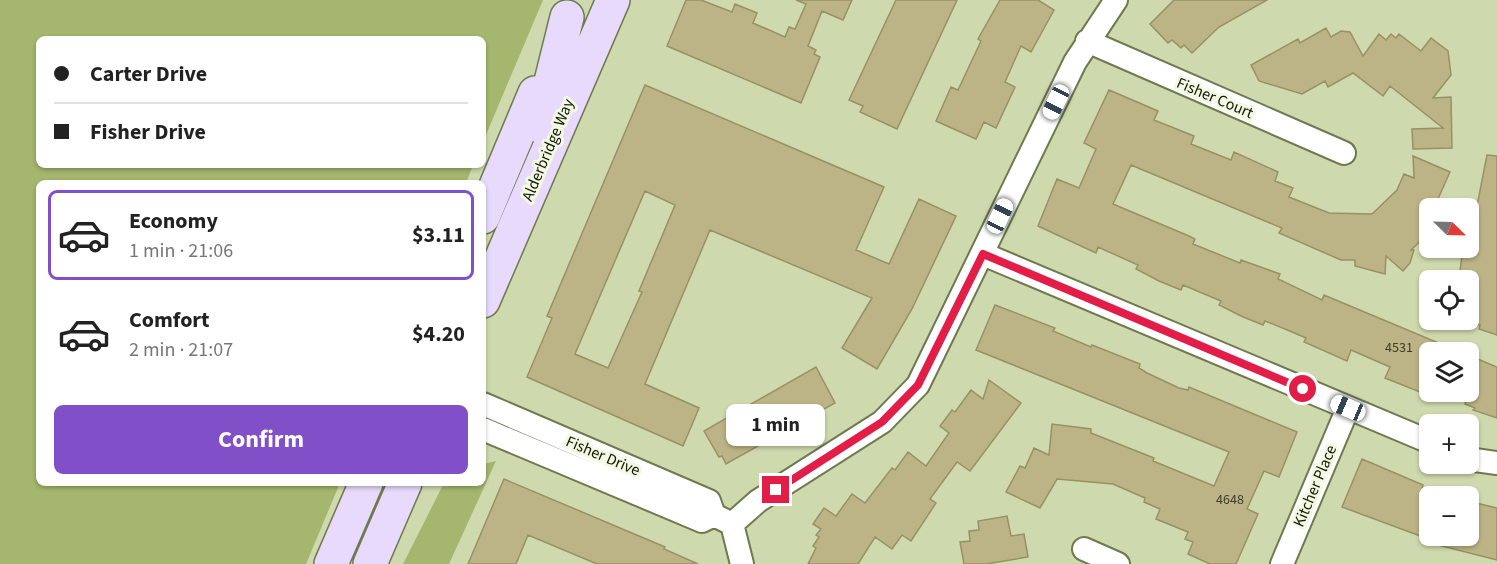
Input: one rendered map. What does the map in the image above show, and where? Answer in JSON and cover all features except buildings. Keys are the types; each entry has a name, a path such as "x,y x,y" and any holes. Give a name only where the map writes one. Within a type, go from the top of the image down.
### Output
{"main road":[{"name":"Alderbridge Way","path":"486,294 613,0"},
{"name":"Alderbridge Way","path":"486,210 571,9"},
{"path":"486,255 544,116 571,9"},
{"path":"331,564 365,486"},
{"path":"370,564 404,486"}],"street":[{"path":"742,564 723,520 758,501 882,422 918,385 1087,41 1116,0"},
{"name":"Fisher Court","path":"1087,41 1344,153"},
{"path":"983,254 1419,437"},
{"name":"Fisher Drive","path":"486,405 709,501 723,520"},
{"name":"Kitcher Place","path":"1282,564 1348,408"},
{"name":"Fisher Drive","path":"486,430 702,521 723,520"},
{"path":"1479,461 1497,463"},
{"path":"1084,549 1118,564"}],"green space":[{"path":"0,0 543,0 486,135 486,36 36,36 36,168 472,168 467,180 36,180 36,486 339,486 306,564 0,564"},
{"path":"496,461 486,483 486,463"},
{"path":"442,486 485,486 449,564 403,564"}],"route":[{"path":"776,490 882,422 918,385 983,254 1303,389"}]}
